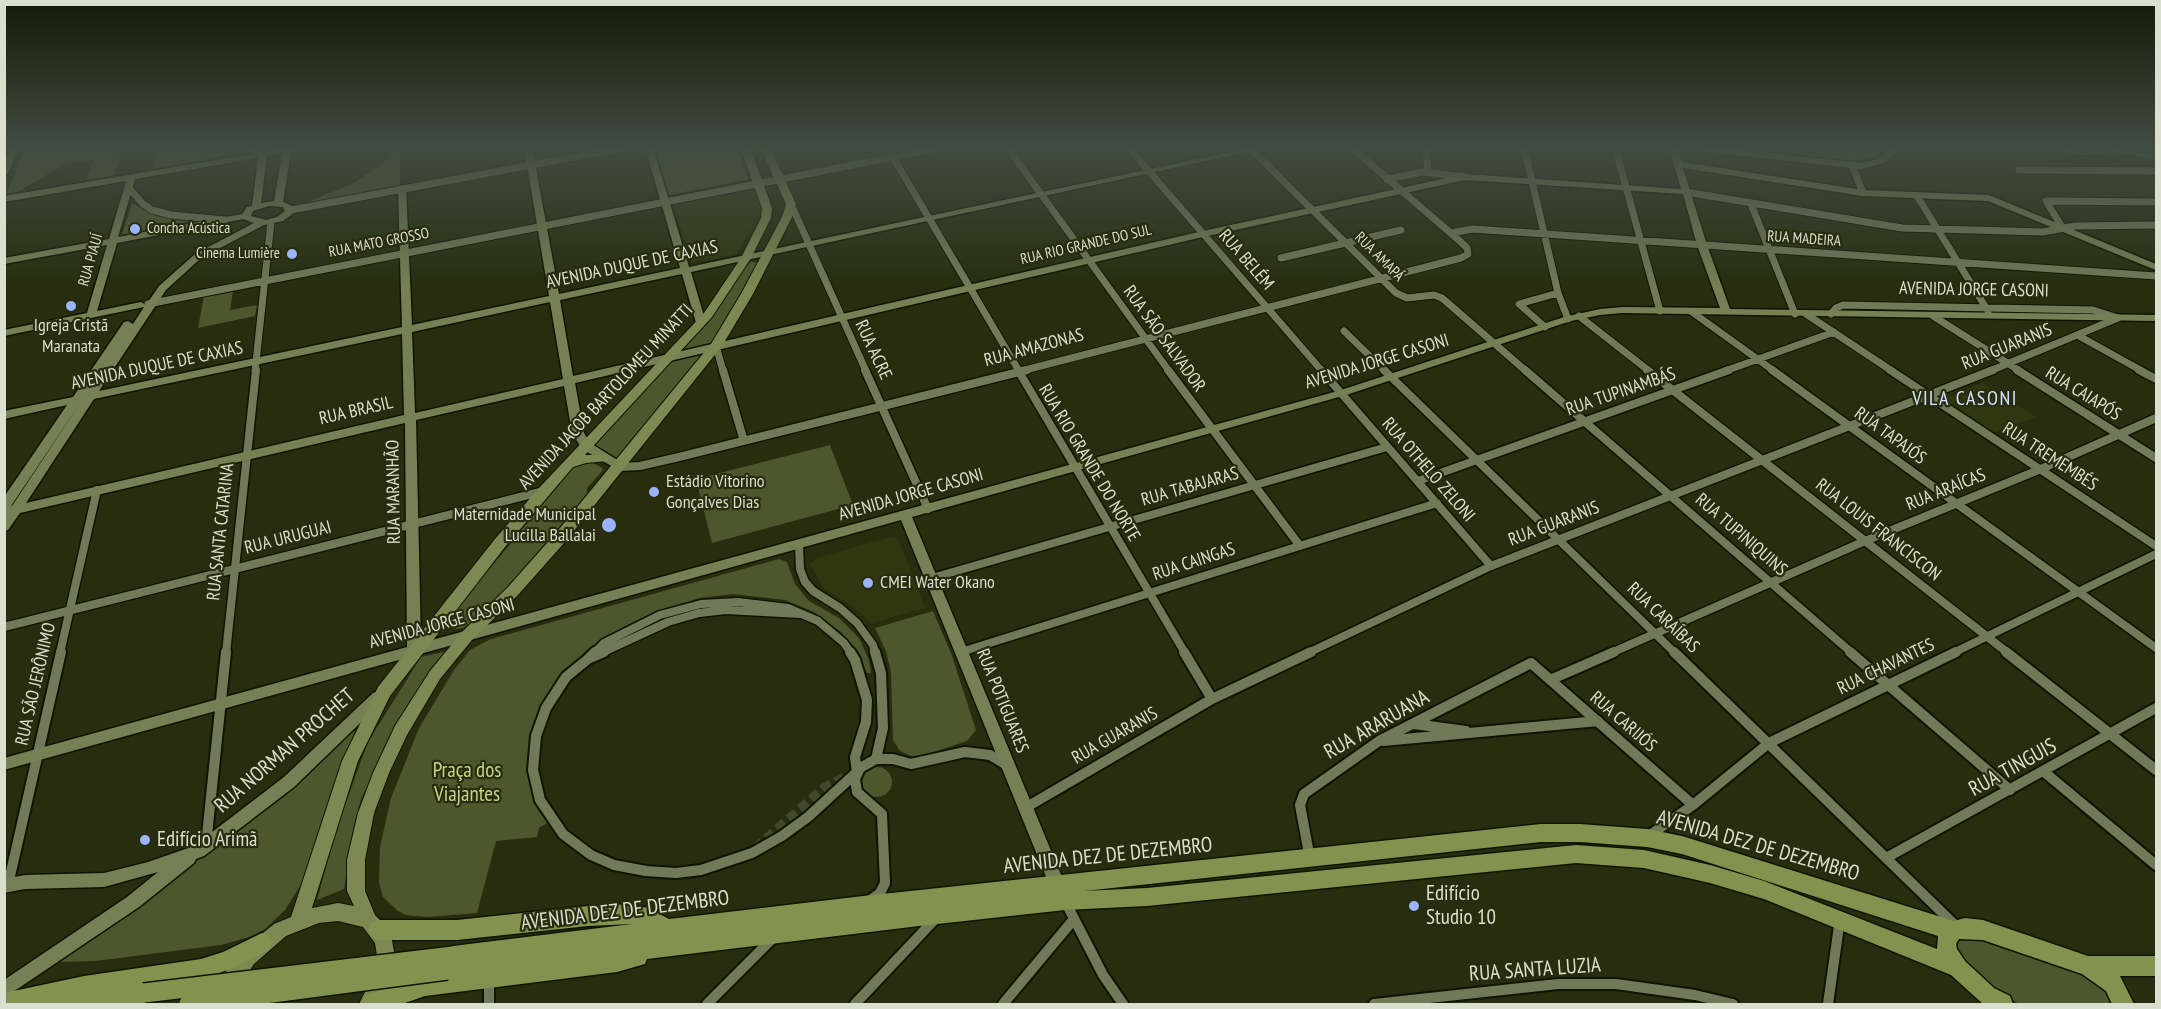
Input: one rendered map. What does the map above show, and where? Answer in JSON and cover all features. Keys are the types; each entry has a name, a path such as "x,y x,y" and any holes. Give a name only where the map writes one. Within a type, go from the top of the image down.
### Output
{"highway":[{"name":"AVENIDA DEZ DE DEZEMBRO","path":"50,1005 665,938 863,905 1065,902 1310,859 1541,833 1580,833 1647,838 1708,852 1957,930 1983,930 2088,966 2157,966"},
{"name":"AVENIDA DEZ DE DEZEMBRO","path":"665,938 777,935 939,914 1147,897 1576,854 1644,859 1710,874 1764,890 1958,968 1987,995 2002,1005"},
{"path":"371,1005 425,986 617,962 665,938 648,918 630,915 588,916 477,928 398,932 373,926"},
{"path":"1957,930 1948,935 1946,944 1950,957 1958,968"},
{"path":"4,1004 84,986 201,969 226,961 262,943"},
{"name":"AVENIDA DEZ DE DEZEMBRO","path":"189,1005 450,963"},
{"path":"2088,966 2108,978 2120,995 2123,1005"}],"main road":[{"name":"AVENIDA JACOB BARTOLOMEU MINATTI","path":"299,921 350,761 384,692 414,651 544,491 701,323 721,297 746,258 766,218 767,208 763,194"},
{"path":"371,1005 384,973 386,956 384,942 373,926 356,891 356,860 366,813 381,773 401,732 435,675 467,636 513,591 620,467 716,346 747,294 787,217 791,204 787,194"},
{"path":"567,465 585,459 603,458"},
{"path":"221,1005 234,974 262,943 299,921 319,914 338,912 355,915 373,926"}],"street":[{"path":"4,199 40,194"},
{"name":"RUA PIAUÍ","path":"91,315 126,194"},
{"path":"137,194 143,204 160,213 258,221 283,218 291,210 371,194"},
{"path":"256,206 258,194"},
{"path":"278,204 280,194"},
{"name":"RUA MARANHÃO","path":"402,194 410,417 414,651"},
{"path":"536,194 578,433 586,446 620,467"},
{"path":"662,194 701,323"},
{"name":"RUA MATO GROSSO","path":"4,333 710,194"},
{"name":"RUA RIO GRANDE DO NORTE","path":"914,194 1212,699"},
{"name":"AVENIDA DUQUE DE CAXIAS","path":"4,415 1046,194"},
{"name":"RUA BELÉM","path":"1168,194 1342,393"},
{"name":"RUA AMAPÁ","path":"1298,194 1380,278 1401,296 1413,298 1434,295 1450,305"},
{"name":"RUA RIO GRANDE DO SUL","path":"716,346 1378,194"},
{"path":"1406,194 1451,232"},
{"path":"1536,194 1558,293 1561,302 1573,318"},
{"path":"1629,194 1660,311"},
{"path":"1687,194 1702,245 1727,312"},
{"path":"1697,194 1865,223 1938,230 2043,232 2062,227 2157,225"},
{"path":"1883,194 1989,198 2157,267"},
{"name":"RUA SÃO SALVADOR","path":"1042,195 1212,430 1300,546"},
{"path":"1917,196 1988,312"},
{"path":"2062,227 2046,201 2157,202"},
{"path":"258,221 249,210 256,206 278,204 291,210"},
{"name":"RUA ACRE","path":"791,204 928,509"},
{"path":"1751,204 1769,250 1801,314"},
{"path":"4,261 226,220"},
{"path":"4,527 9,509 33,463 74,401 147,304 191,260 258,221"},
{"name":"RUA SANTA CATARINA","path":"203,848 255,362 266,281 258,221"},
{"name":"RUA MADEIRA","path":"1451,232 1473,229 1544,233 2157,276"},
{"path":"1281,258 1401,230"},
{"name":"RUA AMAZONAS","path":"620,467 651,464 882,407 1468,254 1467,248 1451,232"},
{"path":"1545,327 1519,304 1558,293"},
{"path":"1542,298 1561,302"},
{"path":"9,509 48,461 147,304"},
{"name":"RUA TUPINIQUINS","path":"1450,305 2010,790"},
{"name":"AVENIDA JORGE CASONI","path":"1831,314 1843,305 2157,318"},
{"name":"AVENIDA JORGE CASONI","path":"4,764 1212,430 1342,393 1573,318 1622,310 1933,316 1988,312"},
{"name":"RUA TAPAJÓS","path":"1692,312 2157,648"},
{"name":"RUA TREMEMBÉS","path":"1801,314 1834,332 2157,546"},
{"name":"RUA CAIAPÓS","path":"1933,316 2157,458"},
{"name":"RUA LOUIS FRANCISCON","path":"1573,318 1761,459 2157,770"},
{"name":"RUA GUARANIS","path":"1025,808 1212,699 1491,566 1761,459 1928,396 2079,336 2118,318"},
{"name":"RUA CARAÍBAS","path":"1344,331 1769,743 1957,930"},
{"name":"RUA TUPINAMBÁS","path":"1418,480 1834,332"},
{"path":"2079,336 2157,379"},
{"path":"716,346 744,441"},
{"name":"RUA BRASIL","path":"9,509 716,346"},
{"name":"RUA OTHELO ZELONI","path":"1342,393 1491,566"},
{"name":"RUA ARAÍCAS","path":"1550,680 1865,541 2041,469 2157,418"},
{"path":"55,430 68,429"},
{"name":"RUA TABAJARAS","path":"932,578 1387,447"},
{"path":"33,463 48,461"},
{"name":"RUA SÃO JERÔNIMO","path":"6,885 97,490"},
{"name":"RUA URUGUAI","path":"4,627 544,491"},
{"name":"RUA CAINGAS","path":"961,652 1437,503"},
{"name":"RUA POTIGUARES","path":"905,515 1065,902"},
{"path":"800,545 800,569 805,582 813,591 840,608 857,623 873,645 881,673 882,728 876,759"},
{"name":"RUA CHAVANTES","path":"1647,838 1693,805 1769,743 2157,554"},
{"path":"863,905 880,893 885,883 882,814 857,792 855,785 857,772 855,757 867,711 862,679 855,660 844,643 818,621 801,614 735,609 699,613 652,629 588,659 566,677 546,708 536,736 533,770 540,800 549,817 563,834 602,861 646,871 676,873 701,870 752,853 793,829 857,772 865,764 876,759 893,759 911,764 972,752 990,755 1007,765"},
{"name":"RUA CARIJÓS","path":"1532,663 1693,805"},
{"name":"RUA ARARUANA","path":"1310,859 1300,805 1304,794 1379,741 1532,663"},
{"name":"RUA NORMAN PROCHET","path":"6,885 25,882 104,880 148,869 203,848 289,782 384,692"},
{"name":"RUA TINGUIS","path":"1886,858 2157,708"},
{"path":"1379,741 1598,721"},
{"path":"1414,724 1481,733"},
{"path":"2043,771 2157,865"},
{"path":"4,990 134,902 203,848"},
{"path":"1003,1005 1065,902"},
{"path":"1065,902 1103,975 1123,1005"},
{"path":"855,1005 939,914"},
{"path":"1828,1005 1840,919"},
{"path":"707,1005 777,935"},
{"path":"489,978 489,1005"},
{"name":"RUA SANTA LUZIA","path":"1374,1005 1558,984 1616,984 1695,994 1733,1005"}],"shaded area":[{"path":"724,194 757,194 761,205 761,214 737,254 691,262 674,205"},
{"path":"1983,383 2036,417 1992,433 1942,399"},
{"name":"CMEI Water Okano","path":"891,537 898,539 925,608 872,623 854,607 823,588 810,564 816,558"}],"green space":[{"path":"327,194 362,194 297,206"},
{"path":"132,203 157,216 192,221 122,235"},
{"path":"751,261 757,263 757,266 712,342 705,346 684,350 682,348"},
{"path":"233,291 230,310 257,305 255,316 198,328 204,296"},
{"path":"707,353 618,462 593,445 669,361"},
{"path":"830,445 853,505 712,543 696,479"},
{"path":"591,462 603,470 587,488 587,496 480,618 463,628 457,629 449,625 448,620 455,611 574,466"},
{"name":"Praça dos Viajantes","path":"779,559 787,562 795,584 809,601 839,618 859,638 869,660 871,673 867,673 855,648 841,632 814,612 785,600 733,594 699,598 635,621 611,635 574,666 537,726 534,796 547,823 539,828 537,837 496,841 477,913 427,917 406,915 383,897 379,882 380,847 391,798 419,728 454,670 470,650 491,639"},
{"path":"933,611 951,653 976,730 967,741 919,757 900,751 893,740 891,673 886,651 875,628"},
{"path":"448,651 401,717 361,799 353,830 344,889 317,900 338,824 368,742 421,657"},
{"path":"356,727 307,875 285,910 265,929 249,937 221,945 95,961 59,962 312,769"},
{"path":"877,767 888,771 892,782 888,793 877,797 866,793 862,782 866,771"},
{"path":"1971,936 2082,971 2103,985 2111,1004 2019,1004 1975,976 1957,951 1960,939"}],"tunnel":[{"path":"755,849 824,788 854,773"}],"place":[{"name":"Concha Acústica","path":"135,229"},
{"name":"Cinema Lumière","path":"292,254"},
{"name":"Igreja Cristã Maranata","path":"71,306"},
{"name":"Estádio Vitorino Gonçalves Dias","path":"654,492"},
{"name":"Maternidade Municipal Lucilla Ballalai","path":"609,525"},
{"name":"CMEI Water Okano","path":"868,583"},
{"name":"Edifício Arimã","path":"145,840"},
{"name":"Edifício Studio 10","path":"1414,906"}],"district":[{"name":"VILA CASONI","path":"1965,399"}]}
